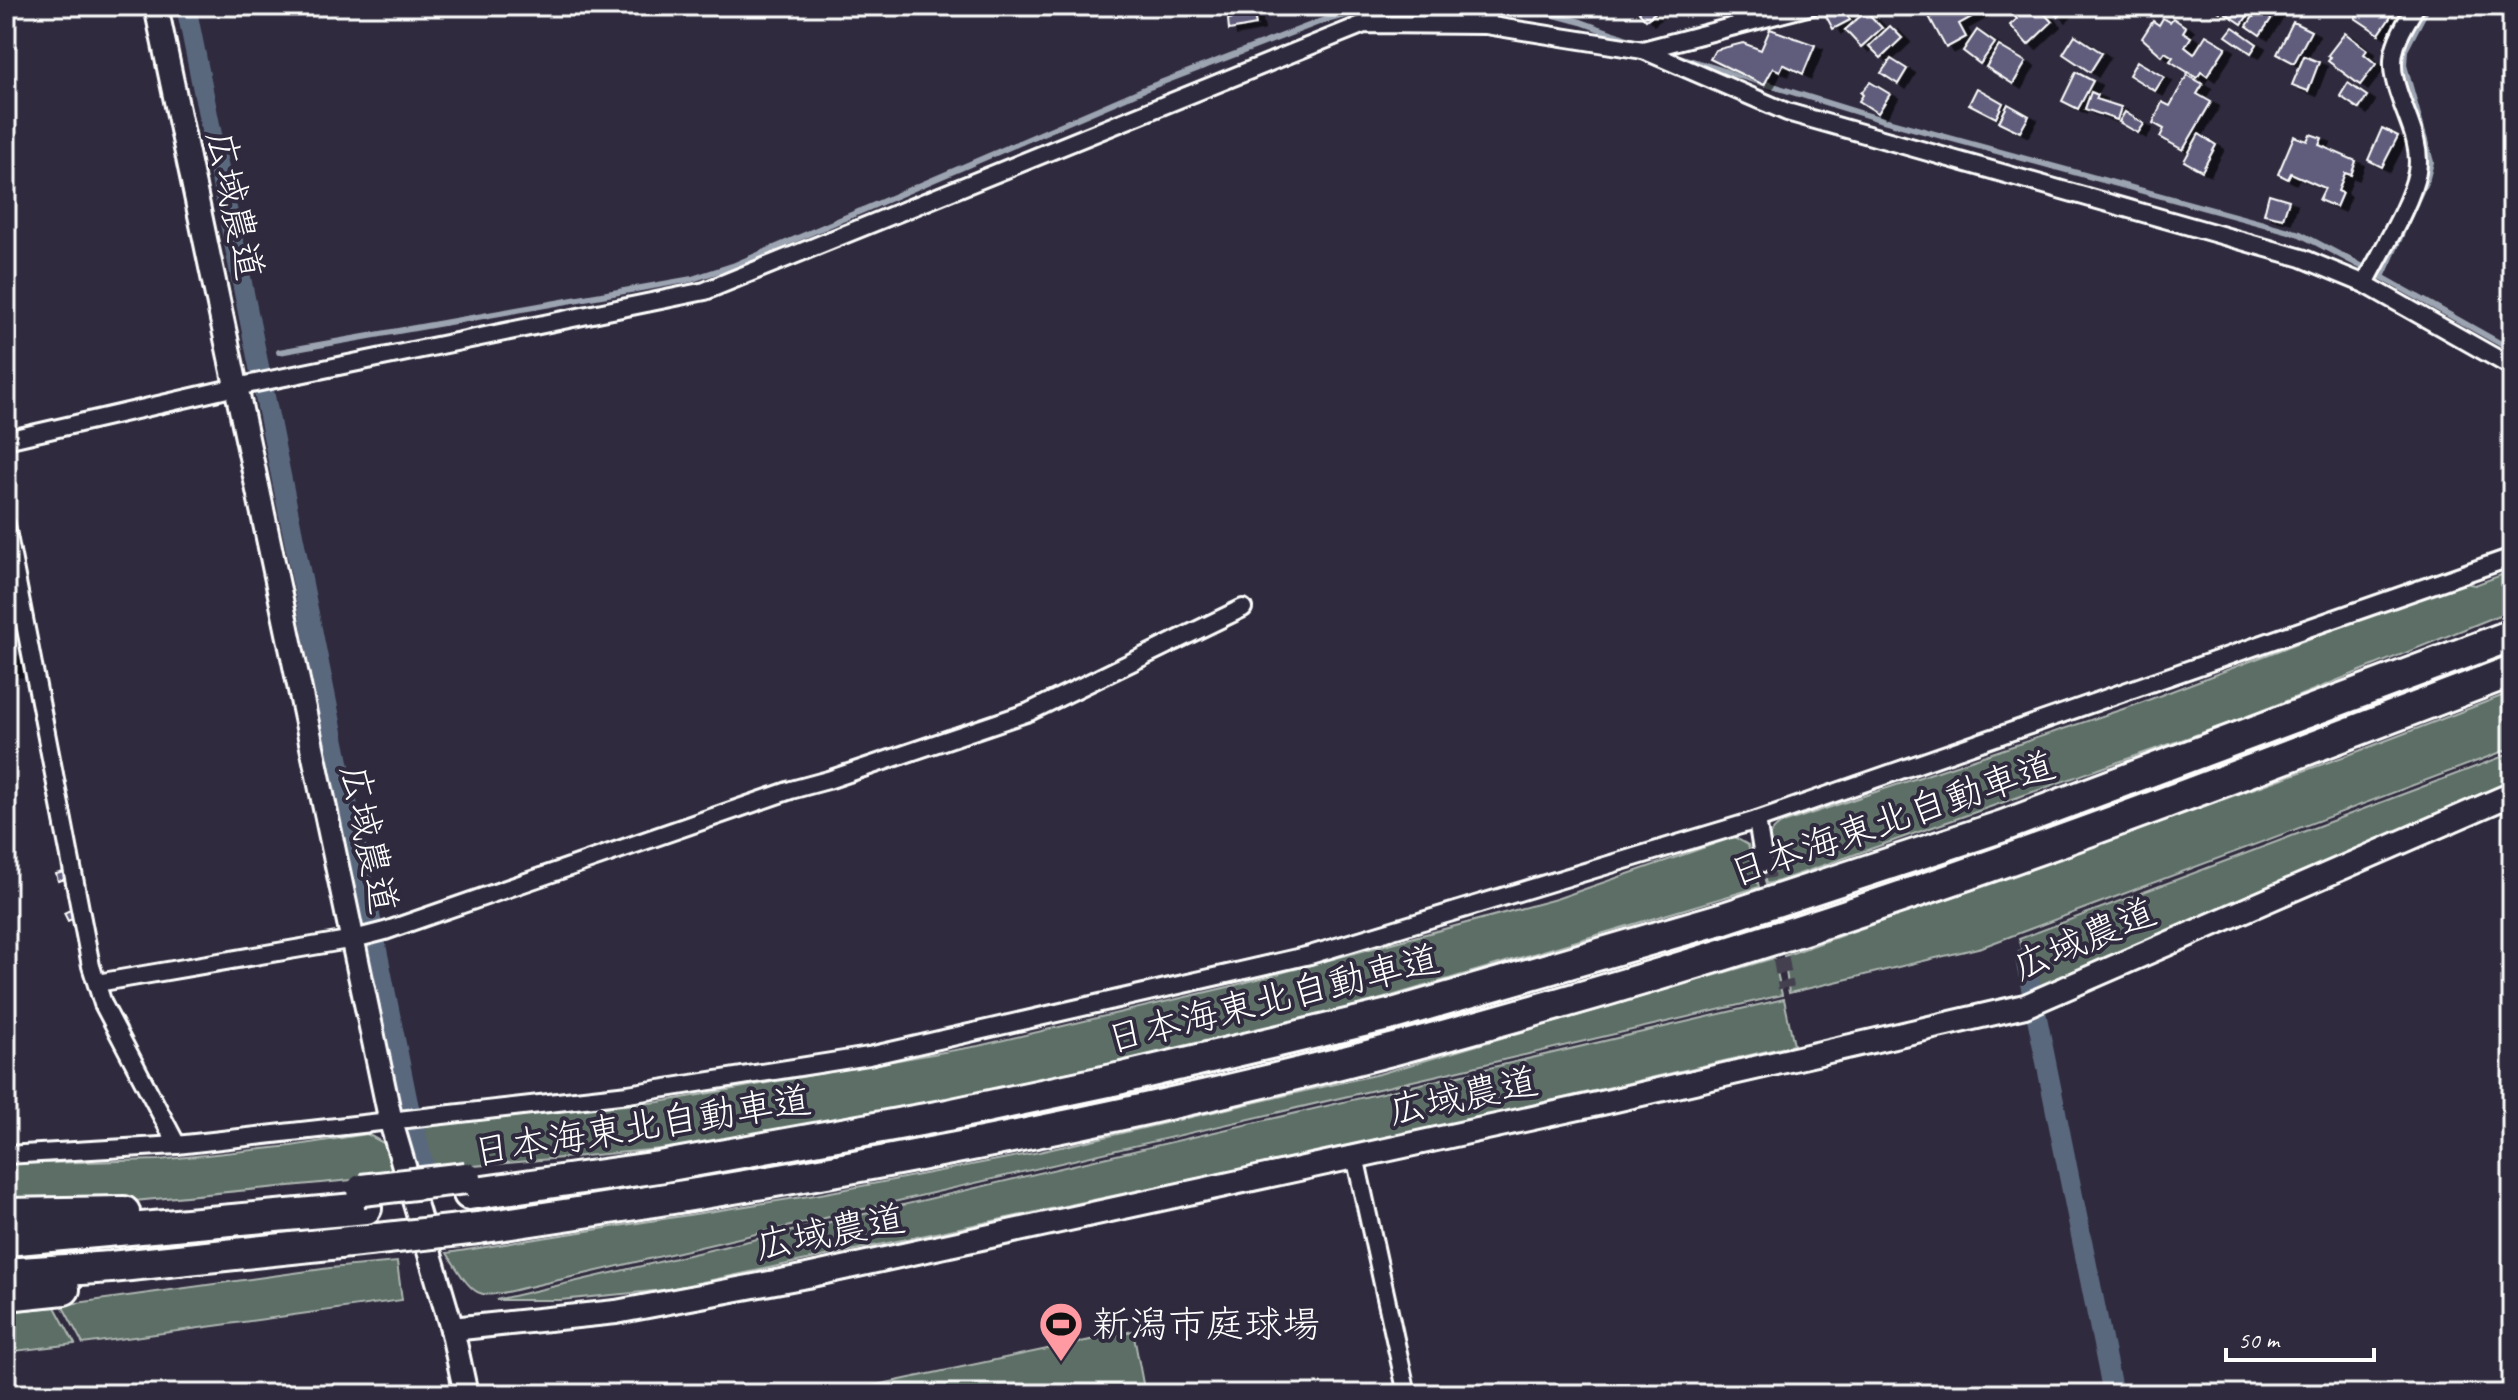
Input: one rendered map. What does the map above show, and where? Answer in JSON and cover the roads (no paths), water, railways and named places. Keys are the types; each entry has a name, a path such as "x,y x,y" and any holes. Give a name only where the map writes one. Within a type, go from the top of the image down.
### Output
{"highway":[{"name":"日本海東北自動車道","path":"6,1240 468,1186 509,1189 784,1146 1151,1072 1393,1014 1724,918 2003,826 2512,635"},
{"name":"日本海東北自動車道","path":"6,1274 111,1267 478,1228 679,1198 949,1150 1221,1092 1395,1049 1734,951 1877,905 2222,782 2512,671"},
{"path":"6,1214 94,1213 364,1199"},
{"path":"6,1295 187,1274 330,1244"}],"street":[{"name":"広域農道","path":"156,6 391,1122 452,1329 616,1312 807,1276 1626,1098 2025,1006 2512,794"},
{"path":"1486,25 1490,6"},
{"path":"1643,50 1811,6"},
{"path":"2365,284 2407,199 2417,170 2416,146 2392,71 2395,46 2416,6"},
{"path":"6,440 236,387 705,291 1364,24 1486,25 1643,50 1787,112 2302,258 2365,284 2512,367"},
{"path":"6,525 91,966 103,1004 177,1145"},
{"path":"6,1155 177,1145 628,1094 869,1056 1310,955 1757,820 2512,557"},
{"path":"97,983 354,939 1029,712 1243,608"},
{"path":"1757,820 1764,863"},
{"path":"1355,1156 1407,1394"},
{"path":"452,1329 466,1394"}],"waterway":[{"path":"186,6 408,1103 423,1163"},
{"path":"279,352 692,279 735,265 1147,88 1319,22 1378,6 1435,10 1470,6"},
{"path":"1521,6 1581,22 1636,42"},
{"path":"2382,277 2427,178 2431,162 2404,65 2405,50 2428,6"},
{"path":"1673,55 1876,118 2300,234 2512,350"},
{"path":"2025,958 2113,1394"}],"tunnel":[{"path":"1764,863 1786,988"}],"place":[{"name":"新潟市庭球場","path":"1061,1363"}]}
